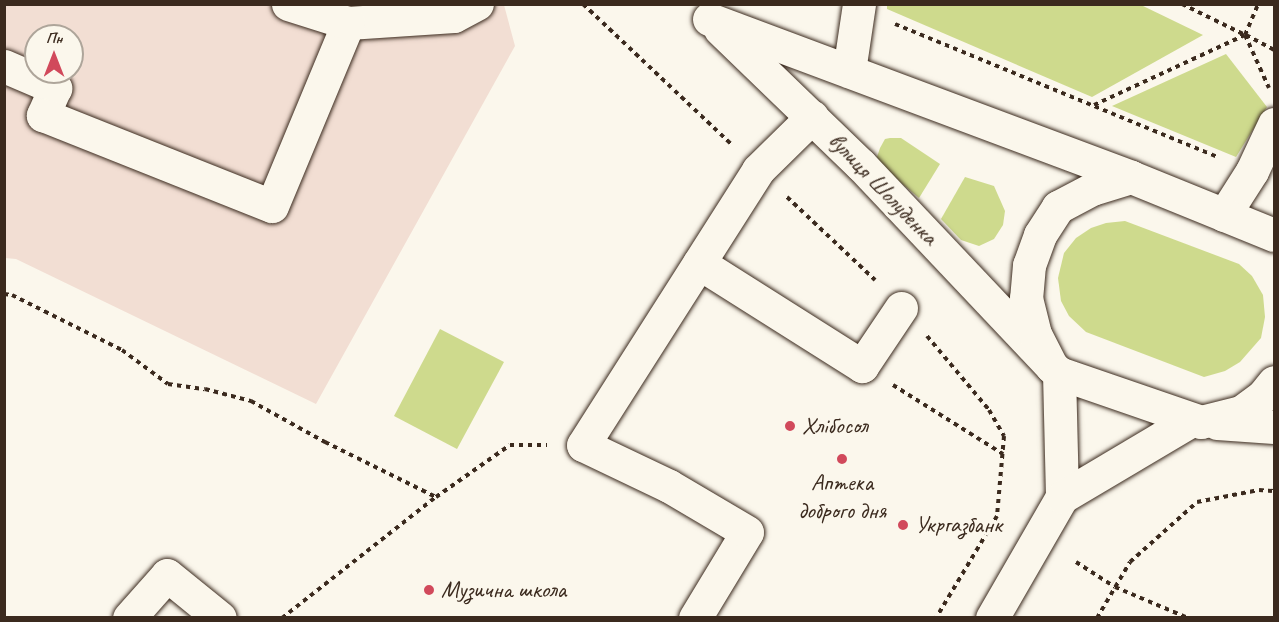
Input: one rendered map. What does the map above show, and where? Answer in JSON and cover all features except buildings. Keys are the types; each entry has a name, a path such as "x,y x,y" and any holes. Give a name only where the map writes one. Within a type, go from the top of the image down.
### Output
{"main road":[{"path":"288,4 348,23 454,16 477,4"},
{"path":"849,71 859,7"},
{"name":"вулиця Шолуденка","path":"700,11 849,71 1131,177 1275,235"},
{"name":"вулиця Шолуденка","path":"700,11 812,117 1055,369"},
{"path":"4,66 55,88 43,115 272,206 348,23"},
{"path":"695,618 747,532 669,486 583,444 759,170 812,117"},
{"path":"1224,215 1252,171 1275,124"},
{"path":"1062,497 1055,369 1035,334 1026,298 1029,265 1040,235 1058,207 1094,188 1131,177"},
{"path":"699,263 862,366 901,308"},
{"path":"1055,369 1196,422 1275,427"},
{"path":"992,618 1062,497 1196,422 1241,412 1262,397 1275,382"},
{"path":"129,618 167,575 220,618"}],"path":[{"path":"583,4 901,308 989,410 1004,436 997,516 936,618"},
{"path":"1182,4 1275,50"},
{"path":"1093,106 1245,34 1258,4"},
{"path":"859,7 1252,171"},
{"path":"1245,34 1270,92"},
{"path":"4,294 12,295 122,350 168,384 206,389 251,401 325,442 436,497"},
{"path":"862,366 1003,454"},
{"path":"282,618 436,497 510,444 583,444"},
{"path":"1097,618 1130,562 1197,502 1259,490 1275,491"},
{"path":"1076,562 1115,587 1188,618"}],"shaded area":[{"path":"5,5 504,5 515,46 316,404 16,259 5,258"}],"green space":[{"path":"887,5 1141,5 1203,35 1092,97 887,9"},
{"path":"1226,54 1267,107 1236,157 1112,106"},
{"path":"901,138 940,164 919,198 881,166 877,157 885,139"},
{"path":"965,177 994,186 1005,211 1003,225 994,239 979,246 961,240 941,219"},
{"path":"1125,221 1239,264 1252,276 1263,295 1265,317 1261,338 1240,362 1225,371 1204,377 1086,332 1069,316 1061,301 1058,278 1064,253 1076,238 1091,228 1106,223"},
{"path":"440,329 504,362 457,449 394,416"}],"place":[{"name":"Хлібосол","path":"790,426"},
{"name":"Аптека доброго дня","path":"842,459"},
{"name":"Укргазбанк","path":"903,525"},
{"name":"Музична школа","path":"429,590"}]}
